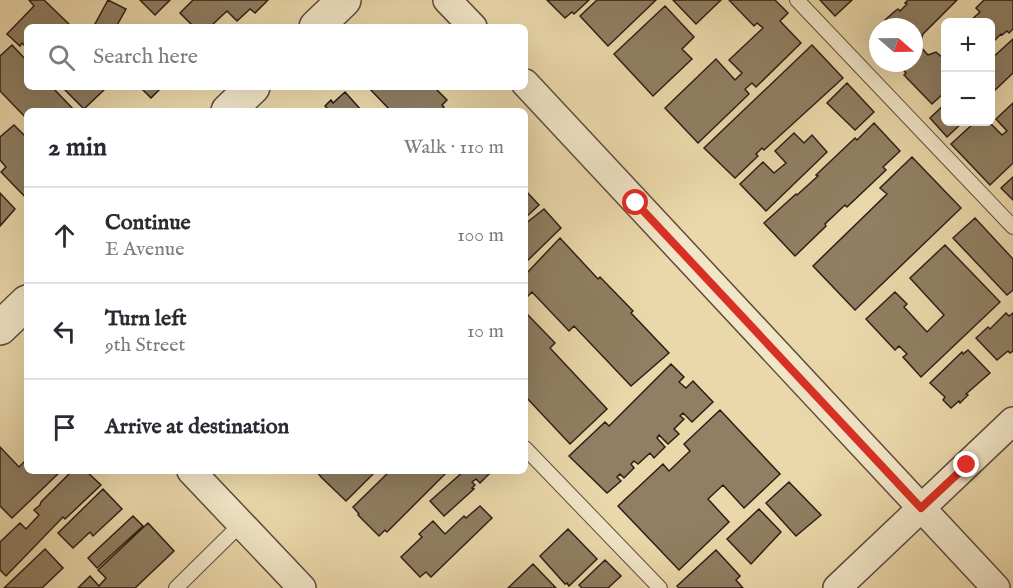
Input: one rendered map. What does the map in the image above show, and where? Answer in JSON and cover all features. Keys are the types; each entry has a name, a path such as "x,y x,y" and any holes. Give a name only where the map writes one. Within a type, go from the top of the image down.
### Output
{"street":[{"path":"319,24 344,0"},
{"path":"447,0 470,24"},
{"path":"528,86 996,588"},
{"path":"231,108 250,90"},
{"path":"0,328 24,305"},
{"path":"837,588 1013,421"},
{"path":"194,474 302,588"}],"lane":[{"path":"797,0 1013,227"},
{"path":"528,451 660,588"},
{"path":"176,588 241,524"}],"building":[{"path":"29,0 44,0 69,24 24,24 24,45 22,43 20,46 7,34 34,6"},
{"path":"108,0 126,9 118,24 95,24"},
{"path":"140,0 170,0 155,15"},
{"path":"193,0 268,0 255,13 250,9 237,21 227,11 213,24 191,24 180,13"},
{"path":"547,0 589,0 574,14 572,12 565,18"},
{"path":"597,0 656,0 608,46 580,16"},
{"path":"673,0 721,0 696,24"},
{"path":"729,0 775,0 788,13 780,21 801,43 756,87 752,83 745,89 749,94 698,143 665,108 716,59 735,80 742,73 729,60 763,28 757,23 754,26"},
{"path":"820,0 852,0 835,16"},
{"path":"908,0 957,0 923,34 923,18 887,18 898,9 900,11 907,4 905,3"},
{"path":"984,0 1013,0 1013,29 1009,33 1007,31 1001,34 995,40 995,18 973,18 980,12 976,8"},
{"path":"665,6 694,37 682,49 692,59 653,96 614,54"},
{"path":"1013,39 1013,73 995,90 995,72 995,55"},
{"path":"12,45 24,58 24,90 55,90 72,108 24,108 24,116 0,91 0,56"},
{"path":"812,45 843,78 764,150 762,148 756,154 758,156 735,178 704,148"},
{"path":"923,49 928,55 936,52 941,56 941,96 932,104 904,75 923,72"},
{"path":"847,83 874,112 855,130 827,103"},
{"path":"65,90 104,90 85,108"},
{"path":"143,90 159,90 151,98"},
{"path":"371,90 437,90 447,100 442,105 443,108 388,108"},
{"path":"345,92 359,108 327,108 325,106 331,100 333,103"},
{"path":"1013,103 1013,163 990,185 951,144 971,126 993,126 1002,135 1007,131 996,119"},
{"path":"941,108 941,126 959,126 947,137 930,118"},
{"path":"874,123 900,151 883,167 886,170 847,207 845,205 795,256 764,223"},
{"path":"14,125 24,135 24,196 1,172 6,167 0,160 0,137"},
{"path":"794,133 804,143 812,135 827,152 766,211 740,184 763,162 774,173 786,163 775,151"},
{"path":"912,157 961,208 855,310 813,266 887,194 880,188"},
{"path":"1013,177 1013,200 1001,188"},
{"path":"0,193 15,209 0,226"},
{"path":"528,193 539,205 528,215"},
{"path":"544,209 561,228 528,260 528,222"},
{"path":"975,218 1013,259 1013,290 1007,295 953,238"},
{"path":"560,238 598,279 600,277 633,311 631,313 669,353 631,386 574,326 569,331 532,292 528,296 528,272"},
{"path":"945,245 1000,302 921,377 903,357 907,354 899,346 895,350 866,319 895,292 907,304 904,307 927,332 944,315 910,278"},
{"path":"1006,313 1009,316 1013,313 1013,351 1010,353 1008,351 997,360 976,338 988,327 990,329"},
{"path":"528,315 555,343 550,348 607,409 570,444 528,399"},
{"path":"968,350 990,373 966,394 968,395 960,403 959,401 951,408 943,400 945,397 930,383 962,352 963,354"},
{"path":"671,364 684,377 679,382 686,388 693,381 713,402 692,422 683,413 680,416 684,419 674,429 679,434 668,444 659,435 657,438 665,447 654,458 650,453 638,464 634,461 631,464 634,468 624,478 620,474 617,477 621,481 607,493 569,456 605,422 609,426"},
{"path":"720,410 780,474 744,508 723,485 708,499 729,522 679,570 618,506 663,464 669,471 690,451 684,444"},
{"path":"0,447 19,467 24,462 24,474 58,474 12,518 0,506"},
{"path":"69,474 89,474 101,485 65,519 63,517 6,576 0,570 0,542 20,523 26,529 39,515 34,510"},
{"path":"319,474 373,474 346,501"},
{"path":"387,474 445,474 387,532 385,530 379,536 353,507"},
{"path":"461,474 489,474 480,483 476,479 472,482 475,485 472,488 474,489 444,516 430,501"},
{"path":"789,482 821,515 796,536 766,503"},
{"path":"103,489 122,509 93,536 90,532 73,548 58,533"},
{"path":"480,506 492,518 431,577 426,572 420,577 401,557 422,537 419,534 433,521 445,534 464,516 466,518"},
{"path":"759,509 781,532 751,564 727,539"},
{"path":"133,516 143,526 97,568 88,558"},
{"path":"148,523 174,551 135,588 78,588 90,576 99,586 106,578 98,570"},
{"path":"568,529 597,559 569,586 540,556"},
{"path":"45,549 63,568 42,588 4,588"},
{"path":"716,550 740,576 736,580 743,588 679,588 677,586"},
{"path":"605,560 621,576 608,588 582,588 579,585"},
{"path":"533,564 556,588 508,588"}],"route":[{"path":"636,203 921,508 967,465"}]}
